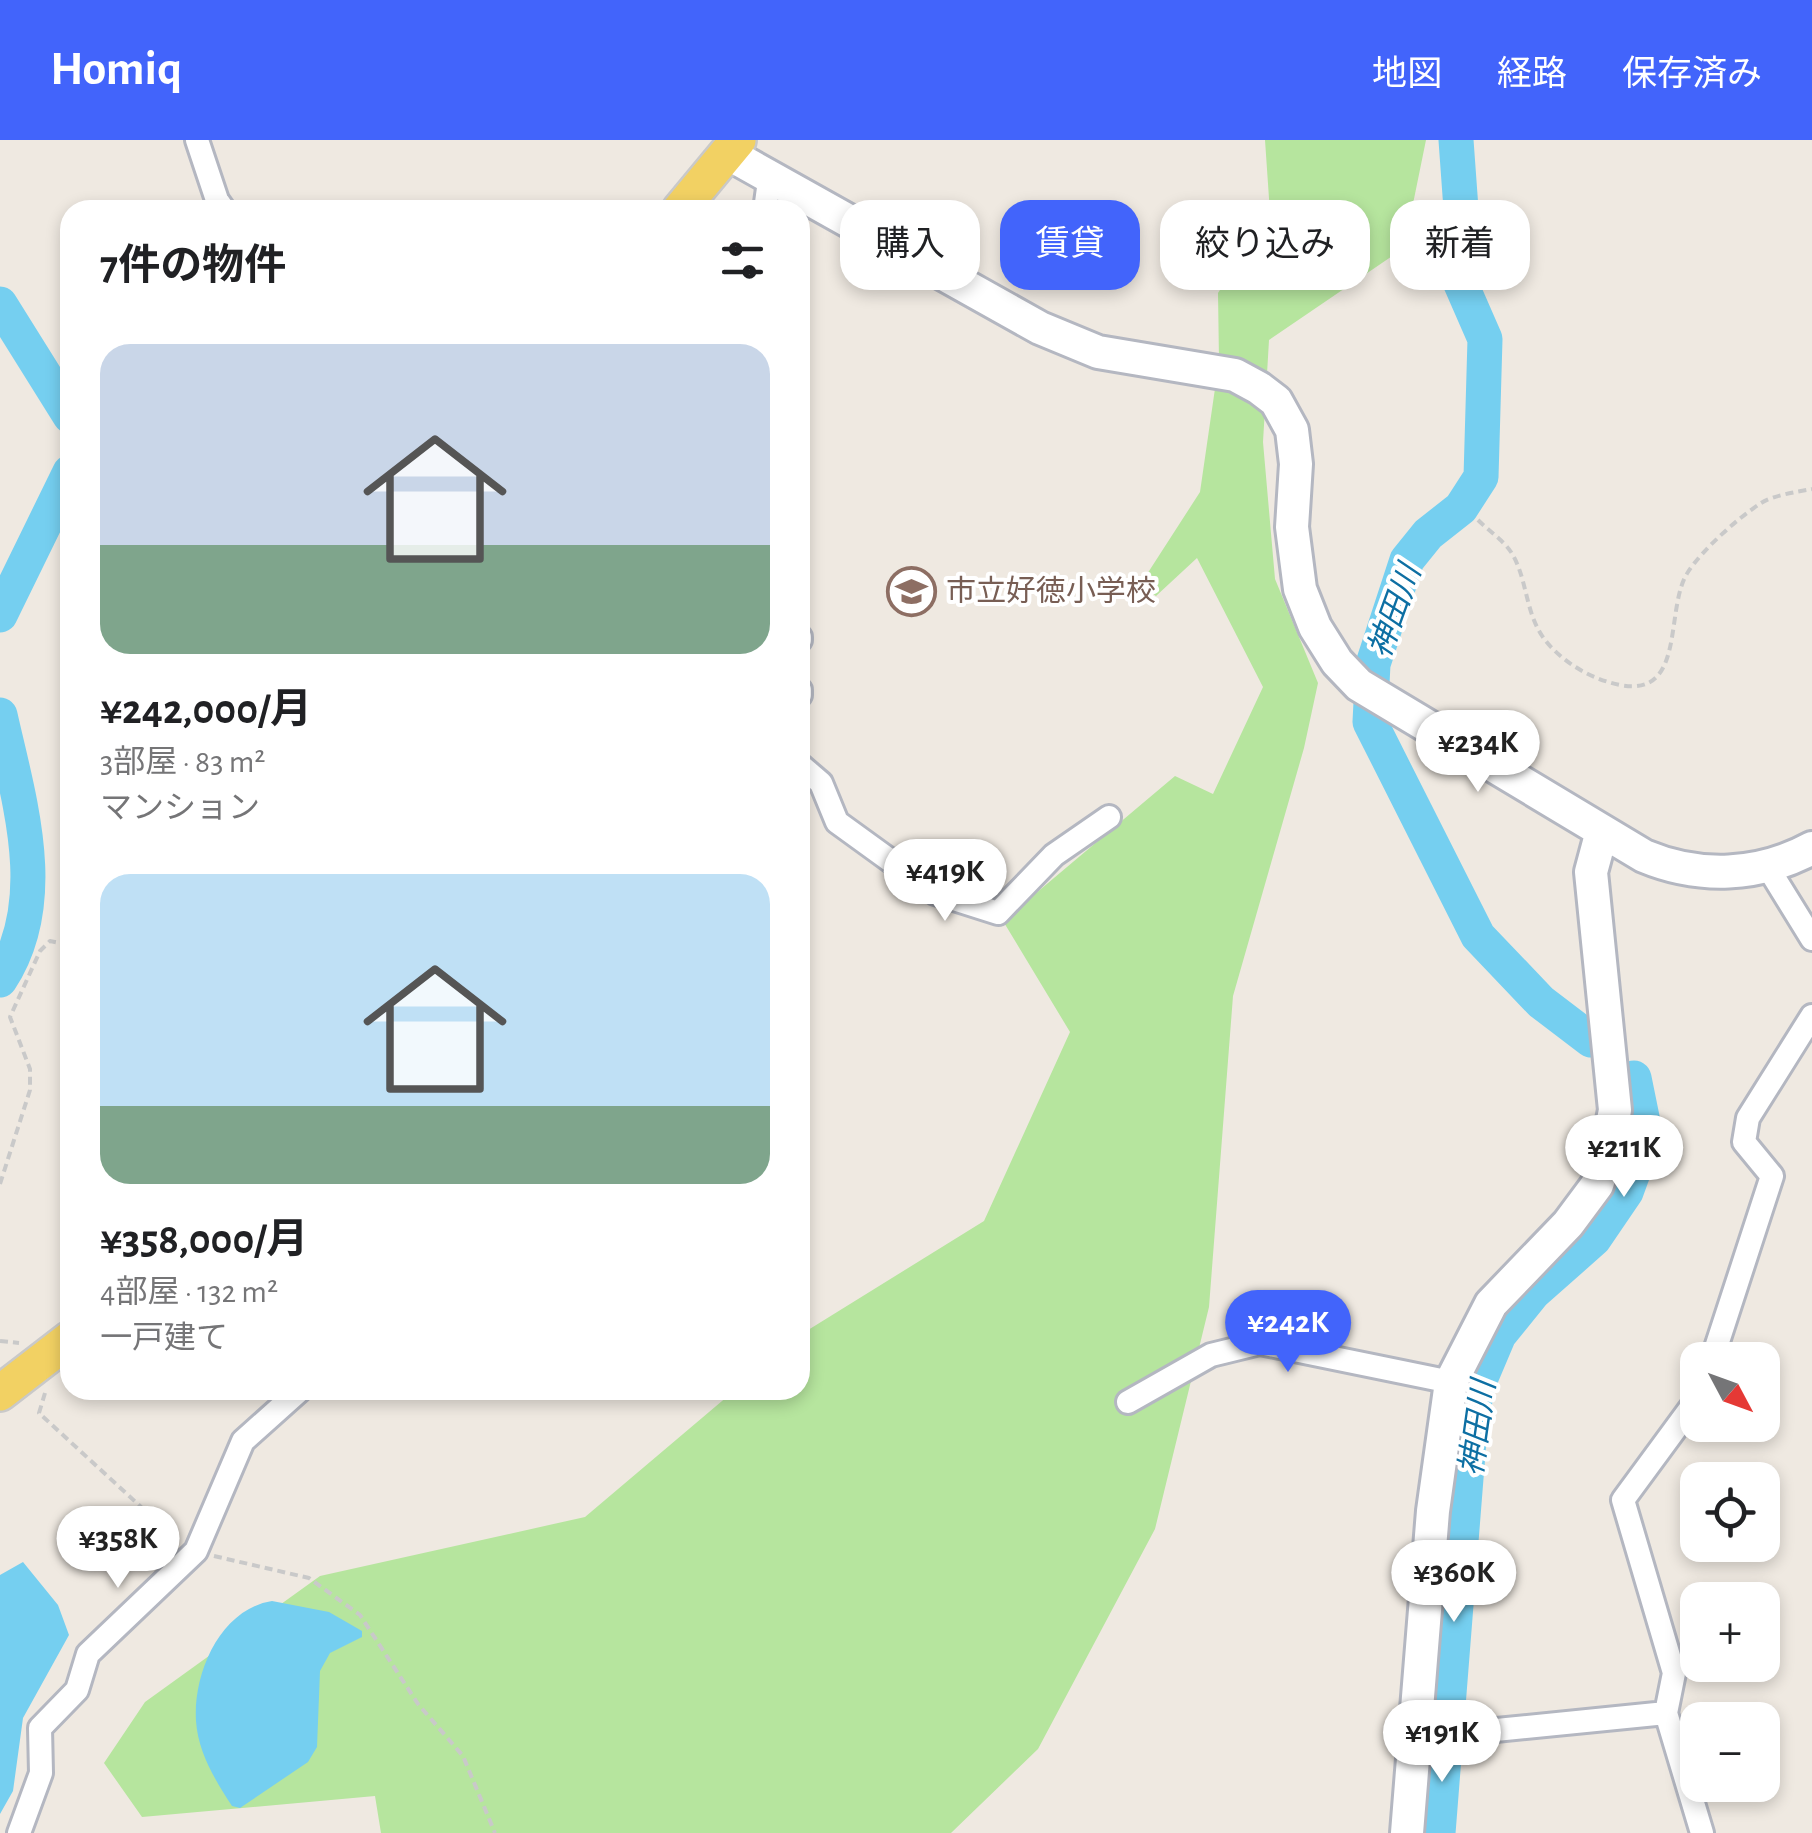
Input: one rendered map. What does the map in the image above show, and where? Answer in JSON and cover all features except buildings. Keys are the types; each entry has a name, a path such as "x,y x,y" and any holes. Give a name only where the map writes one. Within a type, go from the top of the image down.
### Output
{"main road":[{"path":"688,200 733,147"},
{"path":"0,1393 60,1347"}],"street":[{"path":"196,140 216,200"},
{"path":"733,147 767,195"},
{"path":"810,216 1040,328 1098,352 1235,375 1276,401 1292,430 1296,464 1292,527 1300,589 1315,627 1373,694 1602,831 1670,867 1714,874 1767,866 1812,848"},
{"path":"810,773 821,783 837,822 936,893 998,913 1054,855 1109,817"},
{"path":"1407,1833 1434,1734 1432,1511 1450,1382 1491,1304 1568,1224 1597,1185 1615,1110 1591,872 1602,831"},
{"path":"1767,866 1812,939"},
{"path":"1718,1342 1772,1176 1744,1142 1748,1118 1812,1016"},
{"path":"1128,1402 1210,1354 1260,1343 1450,1382"},
{"path":"19,1833 41,1773 40,1728 77,1690 88,1654 182,1570 196,1551 243,1440 289,1400"},
{"path":"1680,1422 1623,1500 1674,1673 1666,1713 1702,1833"},
{"path":"1434,1734 1666,1713"}],"path":[{"path":"1478,520 1512,554 1533,623 1549,646 1596,678 1638,687 1654,682 1668,658 1678,589 1691,568 1762,502 1812,489"},
{"path":"0,1184 30,1090 30,1069 10,1017 40,951 50,941 60,942"},
{"path":"60,1355 38,1414 183,1546 309,1578 360,1615 418,1704 463,1756 495,1833"}],"green space":[{"path":"1265,140 1426,140 1414,200 1390,200 1390,258 1370,271 1370,200 1269,200"},
{"path":"1342,290 1269,340 1263,442 1275,579 1318,683 1304,748 1233,996 1209,1307 1155,1529 1038,1749 951,1833 381,1833 375,1796 142,1817 104,1763 145,1702 320,1576 585,1517 723,1400 810,1400 810,1329 984,1221 1070,1032 1003,921 1175,776 1213,794 1263,687 1197,558 1156,596 1140,585 1200,492 1219,361 1218,293"}],"water":[{"path":"23,1562 58,1605 69,1635 23,1718 13,1791 0,1814 0,1575"},
{"path":"272,1601 329,1612 362,1631 362,1637 330,1653 320,1671 317,1747 308,1762 240,1808 232,1806 204,1755 197,1732 196,1702 205,1664 225,1630 254,1606"}],"waterway":[{"name":"神田川","path":"1456,140 1461,209 1454,268 1485,339 1481,477 1461,508 1428,534 1407,560 1373,664 1370,722 1478,936 1541,1002 1591,1040"},
{"path":"0,304 60,400"},
{"path":"0,615 60,492"},
{"path":"0,715 22,815 28,884 25,917 16,949 0,980"},
{"name":"神田川","path":"1438,1833 1469,1440 1477,1387 1499,1335 1533,1293 1594,1239 1626,1192 1646,1137 1634,1078"}],"place":[{"name":"市立好徳小学校","path":"911,591"}]}
